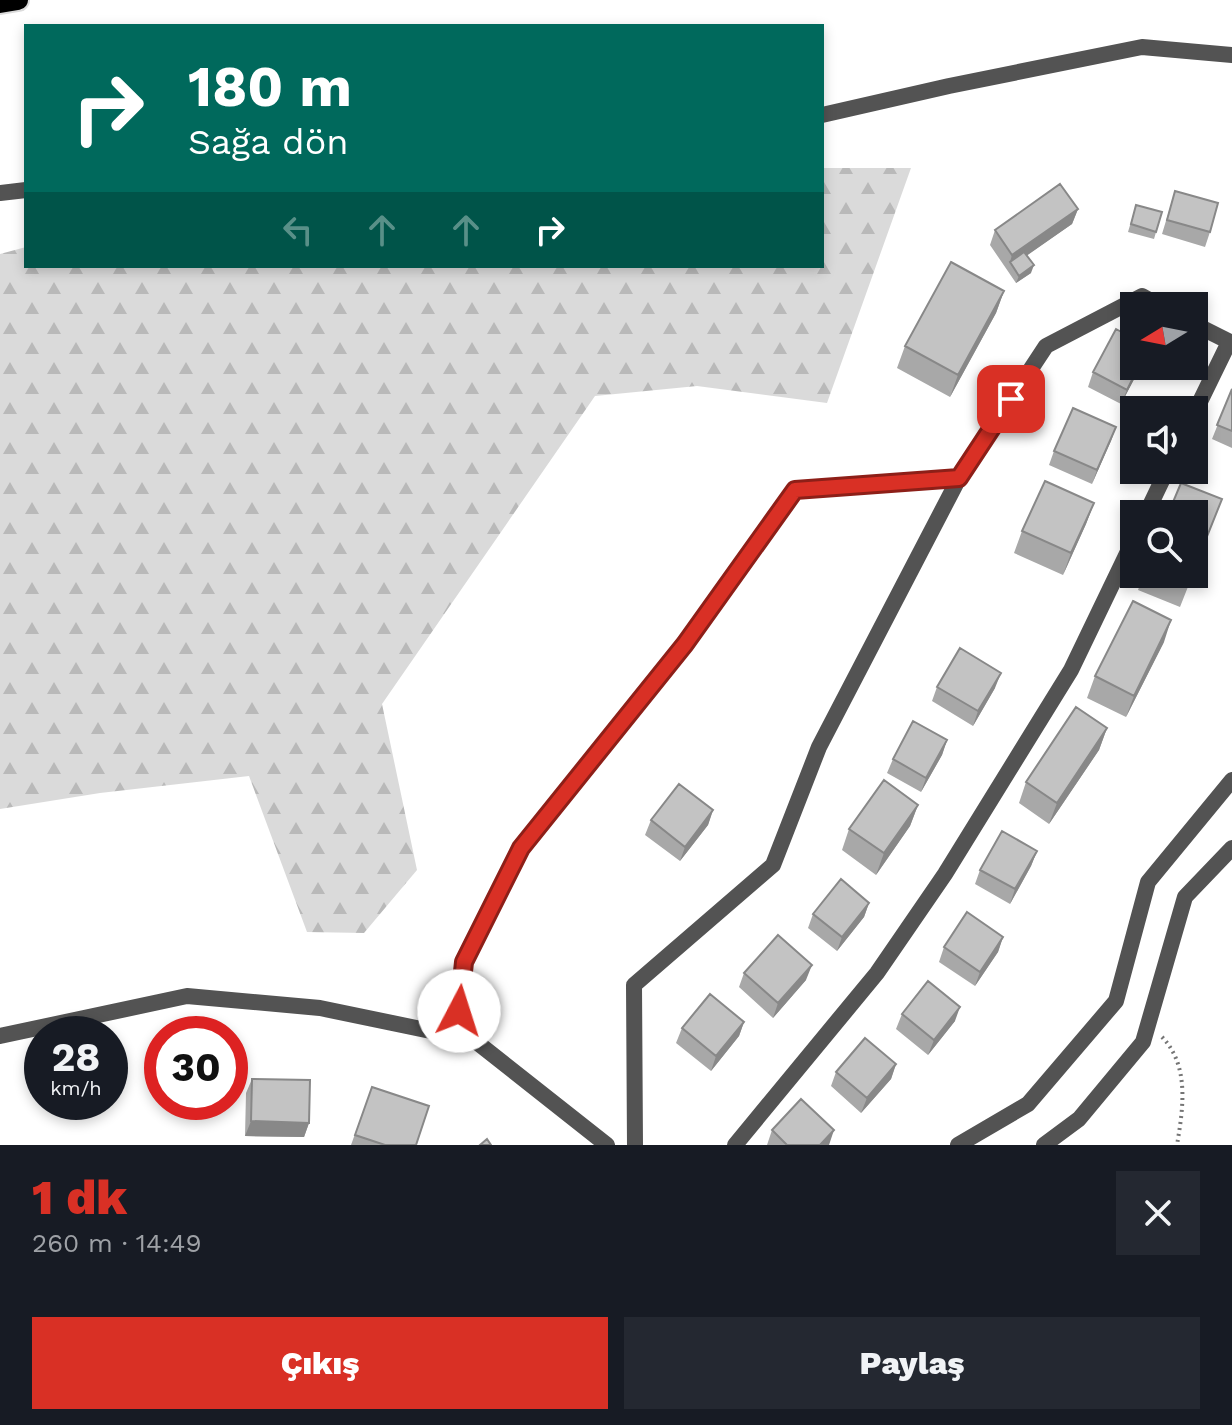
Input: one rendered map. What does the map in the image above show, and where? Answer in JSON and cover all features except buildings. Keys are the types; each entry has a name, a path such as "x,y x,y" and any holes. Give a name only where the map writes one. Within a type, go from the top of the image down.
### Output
{"main road":[{"path":"0,3 18,0"}],"street":[{"path":"824,115 1142,47 1232,55"},
{"path":"0,193 24,190"},
{"path":"635,1145 634,985 773,865 819,747 959,478 1046,346 1120,307"},
{"path":"1203,396 1230,343 1208,331"},
{"path":"457,1036 464,962 521,848 685,644 795,490 959,478"},
{"path":"735,1145 877,973 945,874 1071,670 1120,568"},
{"path":"958,1145 1028,1104 1116,1001 1148,882 1232,780"},
{"path":"1044,1145 1079,1119 1143,1042 1185,897 1232,848"},
{"path":"0,1036 187,996 320,1008 474,1040 607,1145"}],"path":[{"path":"1148,1023 1172,1047 1184,1091 1177,1145"}],"green space":[{"path":"824,168 911,168 827,403 697,386 595,396 382,704 417,870 364,933 307,932 249,776 100,793 0,809 0,254 24,248 24,268 824,268"}],"route":[{"path":"459,1011 464,962 521,848 685,644 795,490 959,478 1011,399"}]}
